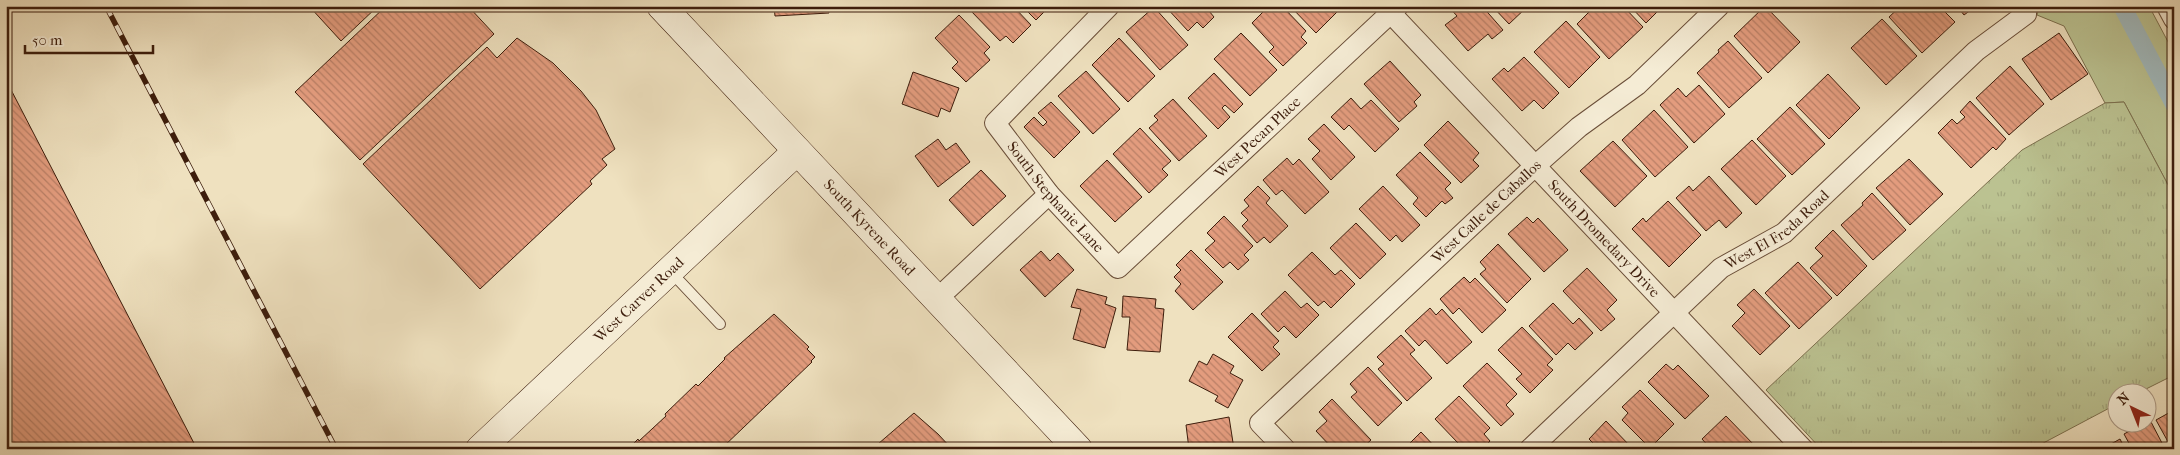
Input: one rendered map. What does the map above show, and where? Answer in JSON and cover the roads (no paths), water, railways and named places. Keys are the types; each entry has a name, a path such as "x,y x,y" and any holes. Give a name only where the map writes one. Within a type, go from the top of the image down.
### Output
{"main road":[{"name":"South Kyrene Road","path":"661,6 1078,449"},
{"name":"West Carver Road","path":"480,449 797,151"}],"street":[{"name":"South Stephanie Lane","path":"1109,6 995,122 1049,194 1118,268"},
{"name":"West Calle de Caballos","path":"1285,449 1260,423 1535,166 1579,127 1637,85 1719,6"},
{"path":"2167,6 2174,19"},
{"name":"South Dromedary Drive","path":"1391,8 1535,166 1803,449"},
{"name":"West Pecan Place","path":"1118,268 1391,8"},
{"name":"West El Freda Road","path":"1530,449 1721,268 1784,233 1976,51 2025,10"},
{"path":"937,299 1049,194"}],"lane":[{"path":"669,271 720,324"}],"waterway":[{"path":"2122,6 2174,104"}],"railway":[{"path":"106,6 336,449"}]}
